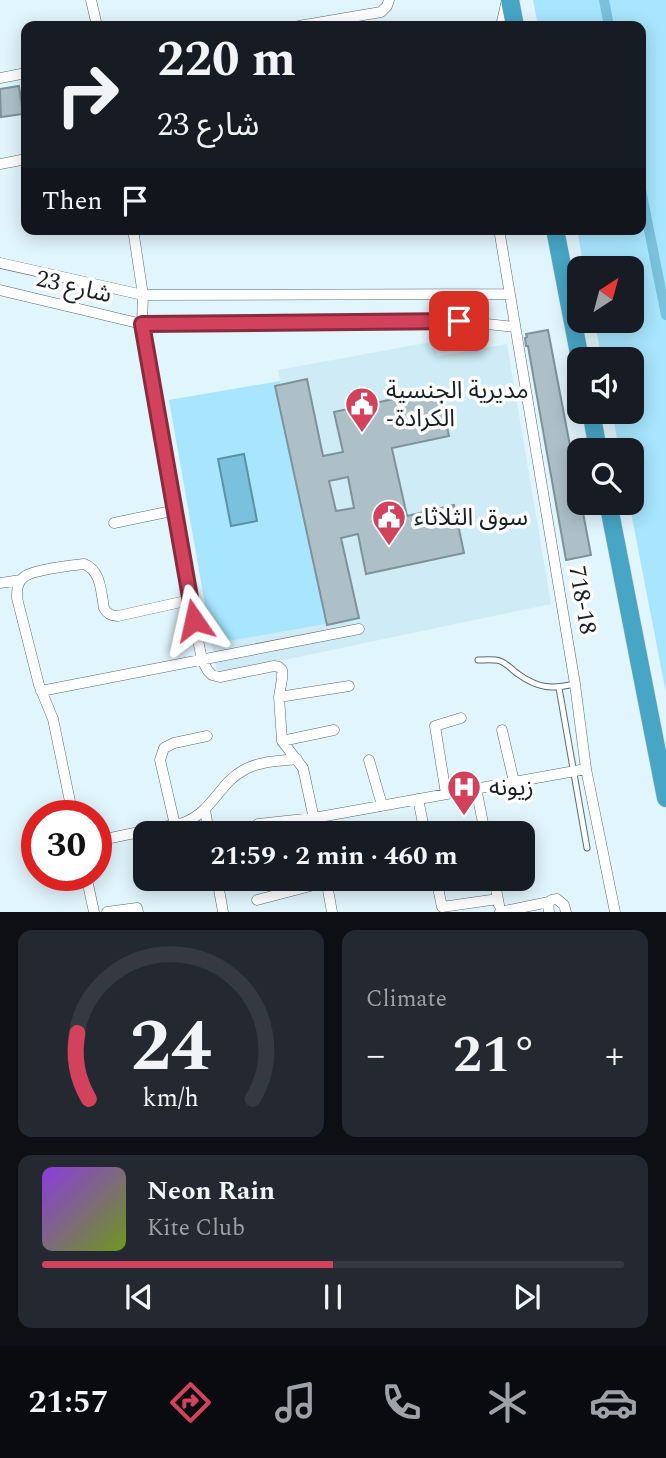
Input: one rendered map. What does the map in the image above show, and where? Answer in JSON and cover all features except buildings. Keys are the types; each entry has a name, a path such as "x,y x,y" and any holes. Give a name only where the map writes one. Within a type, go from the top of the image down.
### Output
{"highway":[{"path":"508,0 514,21"},
{"path":"556,235 578,347"},
{"path":"611,515 666,798"}],"street":[{"path":"91,0 96,21"},
{"path":"328,21 381,12 387,6 388,0"},
{"path":"502,21 508,0"},
{"path":"0,78 21,74"},
{"path":"0,163 21,160"},
{"path":"134,235 143,295 142,324 202,660 212,675 220,677 274,666 282,670 279,697 282,741 303,768 315,821"},
{"name":"718-18","path":"500,235 576,684 586,769 615,912"},
{"name":"شارع 23","path":"0,263 143,295 510,294"},
{"name":"شارع 23","path":"0,290 142,324 459,321 515,327"},
{"path":"458,295 459,321"},
{"path":"114,523 176,510"},
{"path":"0,583 21,580 32,573 80,564 87,565 97,575 105,611 109,615 190,600"},
{"path":"21,580 17,589 18,597 41,691 53,719 70,800"},
{"path":"41,691 359,629"},
{"path":"279,697 349,686"},
{"path":"446,794 435,726 461,718"},
{"path":"282,741 334,730"},
{"path":"502,730 514,782"},
{"path":"173,821 160,760 164,748 174,743 207,736"},
{"path":"188,821 205,810 244,769 297,759"},
{"path":"369,760 382,805"},
{"path":"286,821 586,769"},
{"path":"476,788 483,821"},
{"path":"418,799 423,821"},
{"path":"205,810 207,821"},
{"path":"112,838 133,833"},
{"path":"89,891 93,912"},
{"path":"219,891 223,912"},
{"path":"257,900 288,891"},
{"path":"328,891 332,912"},
{"path":"439,891 442,907 498,900"},
{"path":"496,891 500,912 549,907 552,899 561,901 566,912"},
{"path":"107,912 137,908 138,912"}],"lane":[{"path":"478,660 502,662 517,674 547,688 576,684"},
{"path":"559,688 587,848"}],"shaded area":[{"path":"533,0 666,0 666,693 632,515 644,515 644,438 617,438 614,424 644,424 644,347 600,347 597,333 644,333 644,256 582,256 578,235 646,235 646,21 537,21"},
{"path":"431,342 438,356 507,344 551,604 217,674 212,644 326,624 278,370"},
{"path":"280,381 326,624 212,644 169,400"},
{"path":"244,454 257,521 231,526 218,459"}],"waterway":[{"path":"604,0 608,21"},
{"path":"646,215 666,315"}],"place":[{"name":"مديرية الجنسية -الكرادة","path":"362,434"},
{"name":"سوق الثلاثاء","path":"389,547"},
{"name":"زيونه","path":"464,817"}],"route":[{"path":"194,620 142,324 459,321"}]}
